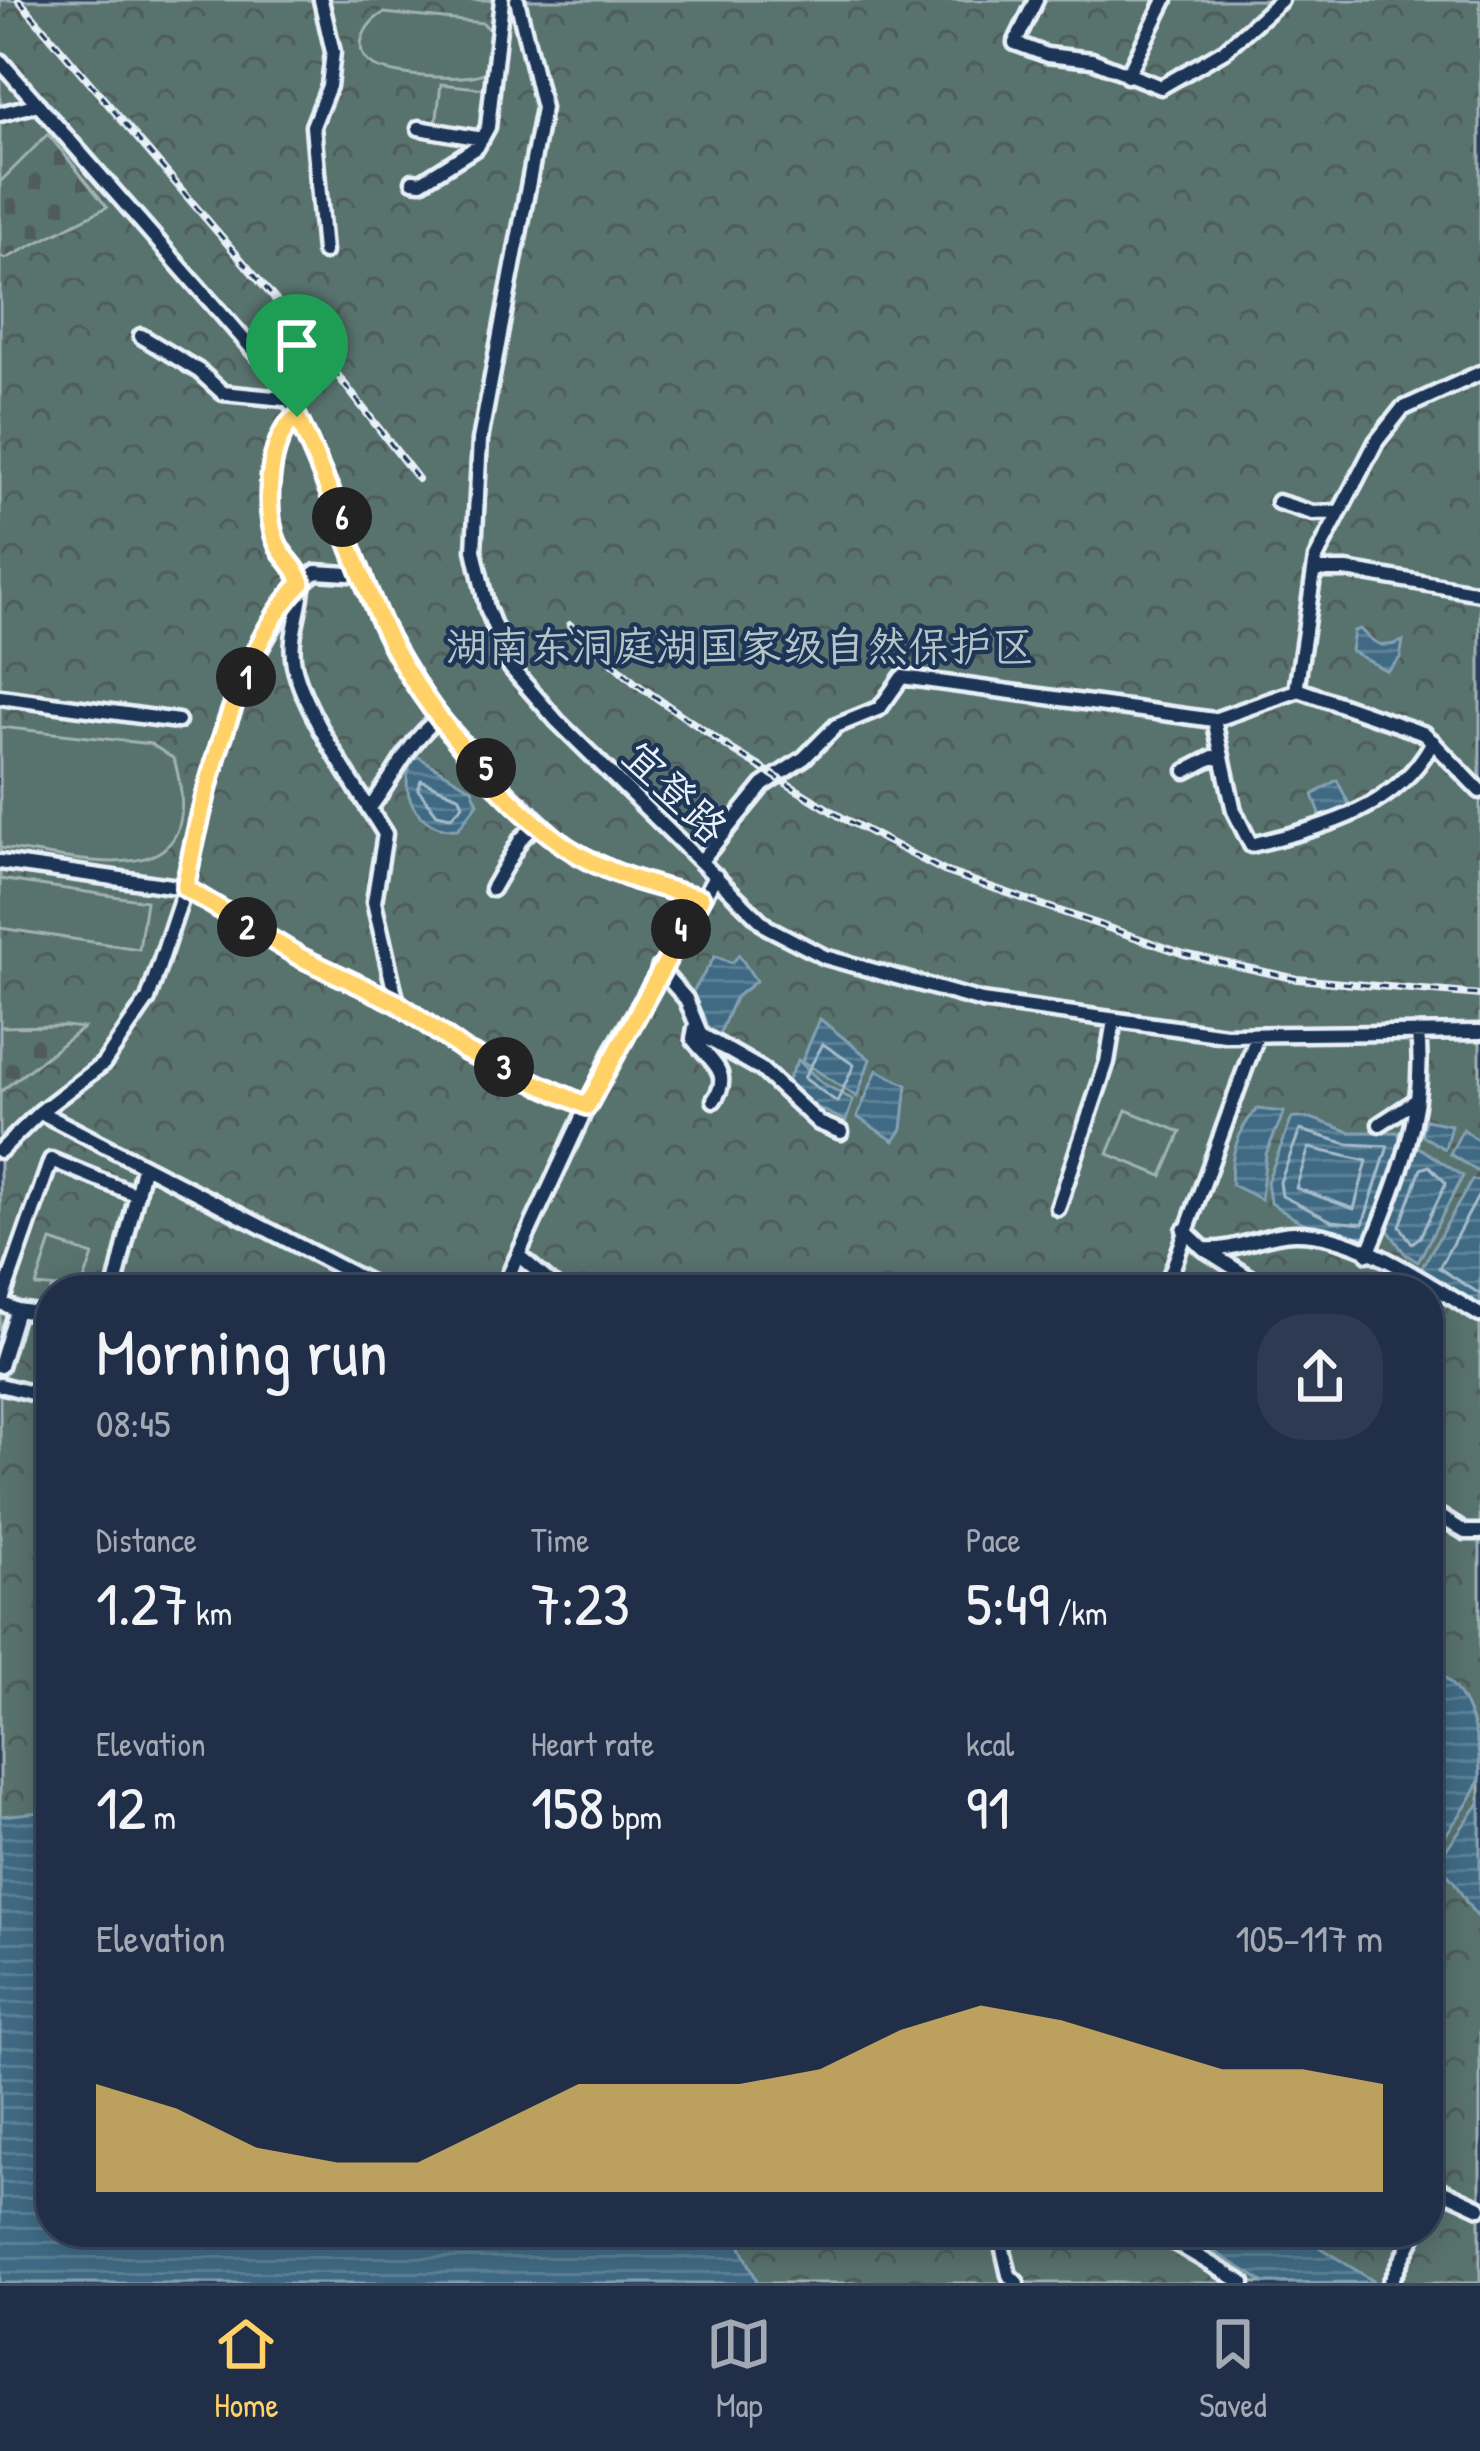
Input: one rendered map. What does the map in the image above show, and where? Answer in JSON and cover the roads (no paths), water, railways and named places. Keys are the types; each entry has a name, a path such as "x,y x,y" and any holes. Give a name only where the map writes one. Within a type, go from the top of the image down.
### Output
{"street":[{"path":"321,0 333,52 329,86 313,126 324,252"},
{"path":"413,181 458,161 482,139 496,90 502,0"},
{"name":"宜登路","path":"518,0 543,108 480,440 473,522 476,566 511,668 557,721 766,927 825,957 982,1000 1114,1020 1257,1036 1480,1031"},
{"path":"1036,0 1015,43 1047,56 1092,60 1161,87 1178,82 1225,50 1281,0"},
{"path":"1127,76 1165,0"},
{"path":"0,61 281,382 380,622 440,717 565,846 634,881 701,898"},
{"path":"0,114 38,104"},
{"path":"419,128 482,139"},
{"path":"140,336 199,371 223,393 284,399"},
{"path":"1296,691 1314,570 1338,512 1376,442 1402,409 1480,374"},
{"path":"297,417 276,444 272,526 278,546 296,565 302,583 293,615 295,668 329,744 385,834 374,902 397,1003"},
{"path":"1277,502 1313,513 1338,512"},
{"path":"1314,570 1347,570 1480,593"},
{"path":"0,1151 40,1112 103,1064 134,1026 185,888 220,740 251,664 302,583 316,572 364,575"},
{"path":"701,861 763,785 804,758 836,726 880,708 902,677 1214,720 1296,691 1433,741 1480,791"},
{"path":"0,697 178,721"},
{"path":"369,809 391,783 408,744 440,717"},
{"path":"1214,720 1234,811 1251,844 1298,836 1375,806 1419,767 1433,741"},
{"path":"1186,771 1213,757 1222,760"},
{"path":"492,889 521,839 539,822"},
{"path":"0,862 185,888 300,957 397,1003 465,1051 587,1106"},
{"path":"509,1275 587,1106 659,968 716,876"},
{"path":"659,968 686,999 695,1028 693,1039 717,1062 722,1076 714,1100"},
{"path":"1058,1208 1107,1062 1114,1020"},
{"path":"695,1028 778,1082 819,1123 841,1132"},
{"path":"1368,1254 1396,1186 1421,1064 1418,1034"},
{"path":"1170,1275 1257,1036"},
{"path":"1380,1124 1415,1101"},
{"path":"40,1112 354,1275"},
{"path":"36,1313 1,1303 51,1160 136,1196"},
{"path":"118,1275 143,1168"},
{"path":"1184,1230 1245,1275"},
{"path":"1204,1249 1231,1251 1255,1239 1297,1232 1420,1275"},
{"path":"518,1256 541,1275"},
{"path":"1443,1291 1480,1315"},
{"path":"0,1366 17,1310"},
{"path":"0,1385 36,1395"},
{"path":"1443,1518 1465,1532 1480,1532"},
{"path":"1443,2191 1480,2208"},
{"path":"1002,2247 1009,2275 1017,2283"},
{"path":"1182,2247 1243,2283"},
{"path":"1390,2283 1408,2247"}],"water":[{"path":"1360,629 1379,644 1403,641 1400,658 1387,671 1351,651 1354,631"},
{"path":"415,755 472,789 478,803 458,829 431,823 413,806 407,781"},
{"path":"1337,780 1350,806 1321,817 1313,795"},
{"path":"739,955 756,981 735,998 718,1037 697,1017 692,993 715,956 732,963"},
{"path":"820,1019 870,1059 857,1097 802,1061"},
{"path":"798,1060 822,1083 853,1100 846,1121 816,1107 787,1081"},
{"path":"877,1070 907,1085 902,1129 894,1141 857,1117"},
{"path":"1257,1109 1284,1112 1266,1154 1261,1199 1232,1185 1231,1175 1240,1135"},
{"path":"1292,1118 1311,1118 1350,1132 1398,1132 1403,1146 1373,1234 1346,1236 1319,1230 1270,1202 1267,1182"},
{"path":"1425,1120 1451,1125 1445,1149 1421,1135"},
{"path":"1463,1129 1479,1141 1480,1173 1450,1154"},
{"path":"1417,1146 1463,1176 1418,1262 1405,1254 1386,1227"},
{"path":"1472,1180 1480,1181 1480,1308 1443,1289 1443,1275 1426,1275 1421,1269"},
{"path":"1443,1676 1468,1712 1477,1744 1480,1778 1443,1839"},
{"path":"1480,1802 1480,1919 1443,1871 1443,1854"},
{"path":"36,1812 36,2247 741,2247 758,2283 0,2283 0,1816"},
{"path":"1206,2247 1319,2247 1375,2282 1265,2283"}],"railway":[{"path":"19,0 315,346 418,479"},
{"path":"570,625 635,683 734,751 841,817 944,871 1184,954 1297,979 1480,995"}],"park label":[{"name":"湖南东洞庭湖国家级自然保护区","path":"740,645"}]}
